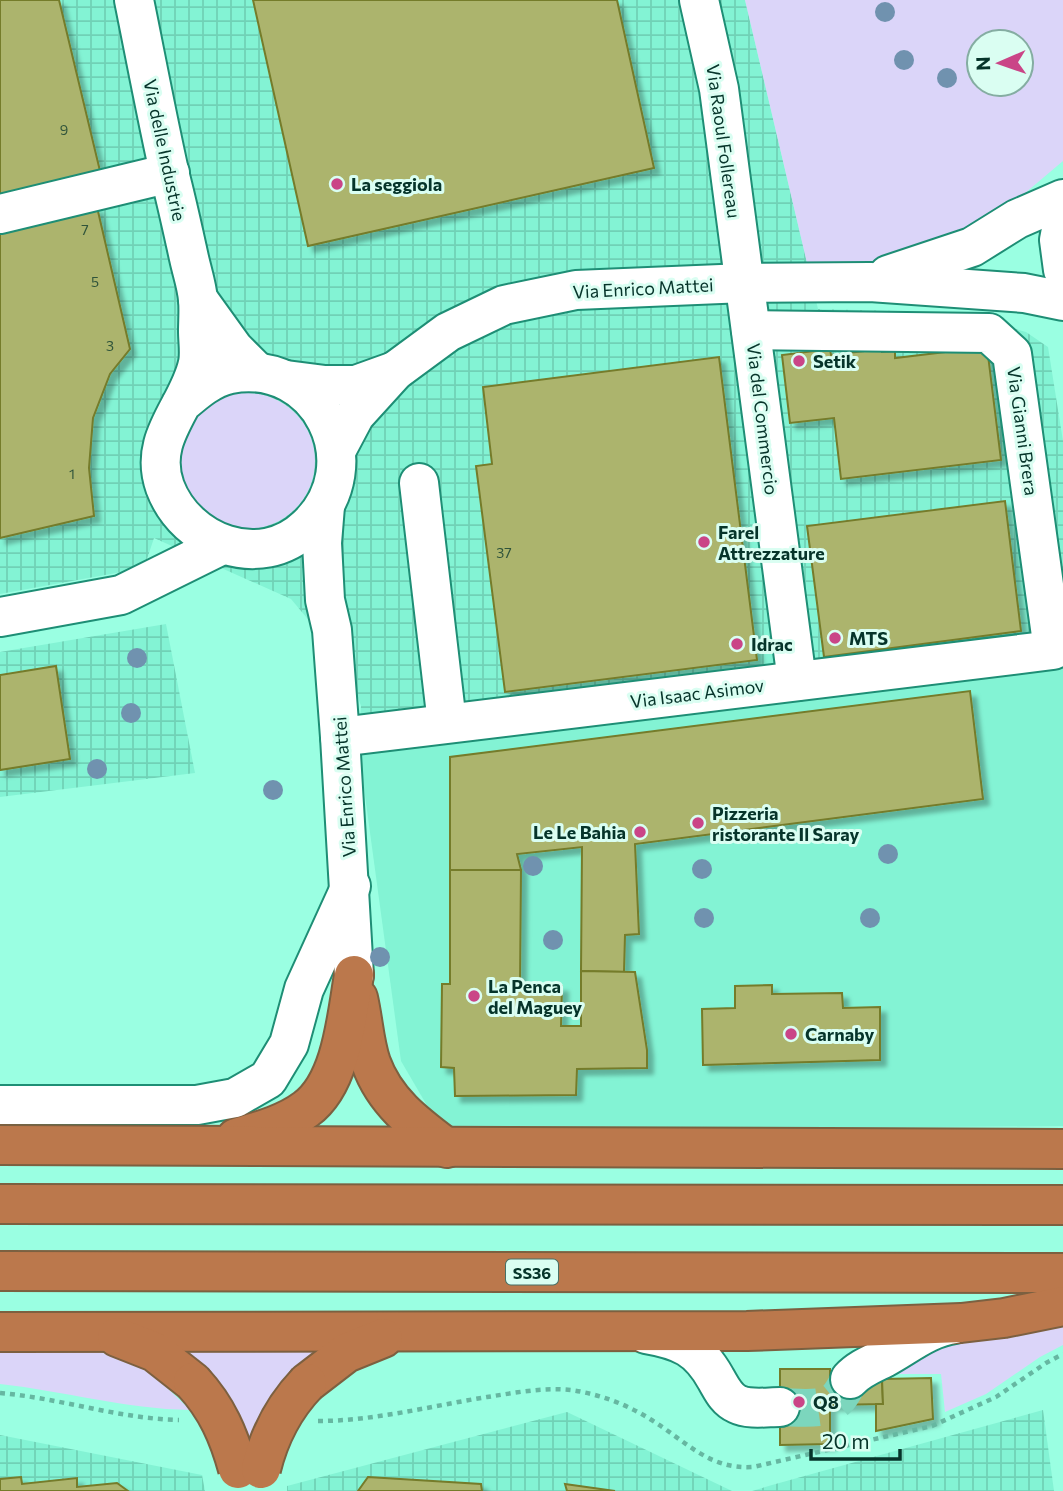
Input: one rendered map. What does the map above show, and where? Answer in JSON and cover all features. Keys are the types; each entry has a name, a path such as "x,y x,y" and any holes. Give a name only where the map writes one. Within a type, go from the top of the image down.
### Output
{"highway":[{"path":"208,1147 274,1126 307,1109 329,1081 342,1047 354,975"},
{"path":"354,975 371,1062 385,1091 405,1116 447,1148"},
{"path":"0,1145 1063,1149"},
{"path":"0,1204 1063,1205"},
{"name":"SS36","path":"0,1272 1063,1273"},
{"path":"0,1332 747,1331 961,1323 1004,1318 1063,1306"},
{"path":"84,1332 109,1335 155,1352 193,1382 212,1404 250,1480"},
{"path":"250,1480 289,1404 324,1367 358,1347 394,1335 419,1332"}],"street":[{"name":"Via delle Industrie","path":"134,0 198,299 198,363 167,429 161,456 164,485 176,510 196,531 237,547 280,543 306,528 325,506 336,478 337,449 328,420 310,396 272,376 234,349 198,299"},
{"name":"Via Raoul Follereau","path":"699,0 719,89 745,283"},
{"path":"0,214 170,173"},
{"name":"Via Enrico Mattei","path":"870,282 972,247 1017,219 1063,199"},
{"path":"1063,219 1059,240 1063,270"},
{"name":"Via Enrico Mattei","path":"337,449 355,415 395,371 448,332 504,304 576,289 870,282 1024,293 1063,301"},
{"name":"Via del Commercio","path":"745,283 797,681"},
{"name":"Via Gianni Brera","path":"751,330 989,333 1012,354 1053,650"},
{"name":"Via Enrico Mattei","path":"272,376 325,385 356,385 395,371"},
{"name":"Via delle Industrie","path":"181,404 203,385 229,374 272,376"},
{"path":"419,482 447,723"},
{"name":"Via Enrico Mattei","path":"325,506 322,543 325,600 332,630 351,886 354,975"},
{"path":"147,583 164,559 173,536 176,510"},
{"path":"0,617 121,595 188,560 237,547"},
{"name":"Via Enrico Mattei","path":"237,547 286,562 306,577 325,600"},
{"name":"Via Isaac Asimov","path":"340,737 1053,650"},
{"path":"0,1105 197,1105 235,1098 268,1079 289,1044 304,989 351,886"},
{"path":"850,1379 862,1369 923,1334 961,1323"},
{"path":"624,1332 665,1337 694,1350 705,1360 728,1398 740,1406 780,1407"}],"path":[{"path":"314,1421 354,1419 518,1392 569,1390 598,1396 634,1410 716,1462 734,1467 754,1467 932,1426 996,1397 1063,1354"},
{"path":"0,1393 58,1400 152,1419 187,1420"}],"shaded area":[{"path":"0,0 745,0 818,309 899,311 994,323 1026,332 1048,347 1063,441 1063,664 358,744 361,706 347,666 291,599 154,538 144,568 0,594"},
{"path":"745,0 1063,0 1063,161 980,231 905,258 851,263 807,263"},
{"path":"247,393 273,399 295,413 309,435 315,461 309,487 295,509 273,523 247,529 221,523 199,509 185,487 179,461 185,435 199,413 221,399"},
{"path":"166,624 195,773 0,797 0,652"},
{"path":"1063,664 1063,1126 458,1131 429,1109 401,1061 358,744"},
{"path":"1063,1319 1063,1345 1040,1357 986,1394 945,1412 941,1374 891,1374 892,1366 979,1333 1030,1333"},
{"path":"0,1347 65,1348 103,1353 122,1359 163,1379 162,1383 190,1410 119,1403 0,1384"},
{"path":"179,1347 322,1348 253,1446"},
{"path":"1043,1410 1054,1491 752,1491 772,1485"},
{"path":"567,1412 732,1491 287,1491 287,1486"},
{"path":"0,1435 202,1475 205,1491 0,1491"}],"building":[{"path":"0,0 59,0 100,171 0,195"},
{"path":"253,0 617,0 654,168 308,246"},
{"path":"97,207 130,349 110,374 93,418 89,468 94,516 0,538 0,230"},
{"path":"987,347 1001,460 841,479 834,418 790,423 782,355 830,349 831,355 882,349 882,352 895,351 895,358"},
{"path":"719,357 757,660 505,692 476,466 492,464 483,387"},
{"path":"1005,501 1021,631 824,657 807,526"},
{"path":"56,666 70,759 0,770 0,675"},
{"path":"970,691 983,799 635,844 639,934 625,935 624,972 581,971 582,847 517,854 521,870 450,870 450,757"},
{"path":"450,870 521,870 520,986 562,986 561,1026 581,1026 581,971 635,972 647,1050 647,1068 577,1069 576,1095 455,1096 454,1068 441,1067 442,984 450,984"},
{"name":"Carnaby","path":"772,985 772,994 842,993 843,1008 880,1007 880,1060 703,1065 702,1009 735,1008 735,986"},
{"path":"780,1369 830,1369 830,1379 882,1379 883,1404 830,1405 830,1444 780,1445"},
{"path":"931,1378 933,1419 876,1431 876,1404 883,1404 882,1379"},
{"path":"21,1477 22,1484 77,1478 77,1487 117,1483 128,1491 0,1491 0,1479"},
{"path":"368,1477 481,1484 482,1491 358,1491"},
{"path":"565,1484 615,1491 567,1491"}],"tunnel":[{"path":"780,1407 825,1406 837,1399 850,1379"}],"place":[{"name":"La seggiola","path":"337,184"},
{"name":"Setik","path":"799,361"},
{"name":"Farel Attrezzature","path":"704,542"},
{"name":"MTS","path":"835,638"},
{"name":"Idrac","path":"737,644"},
{"name":"Pizzeria ristorante Il Saray","path":"698,823"},
{"name":"Le Le Bahia","path":"640,832"},
{"name":"La Penca del Maguey","path":"474,996"},
{"name":"Carnaby","path":"791,1034"},
{"name":"Q8","path":"799,1402"}]}
